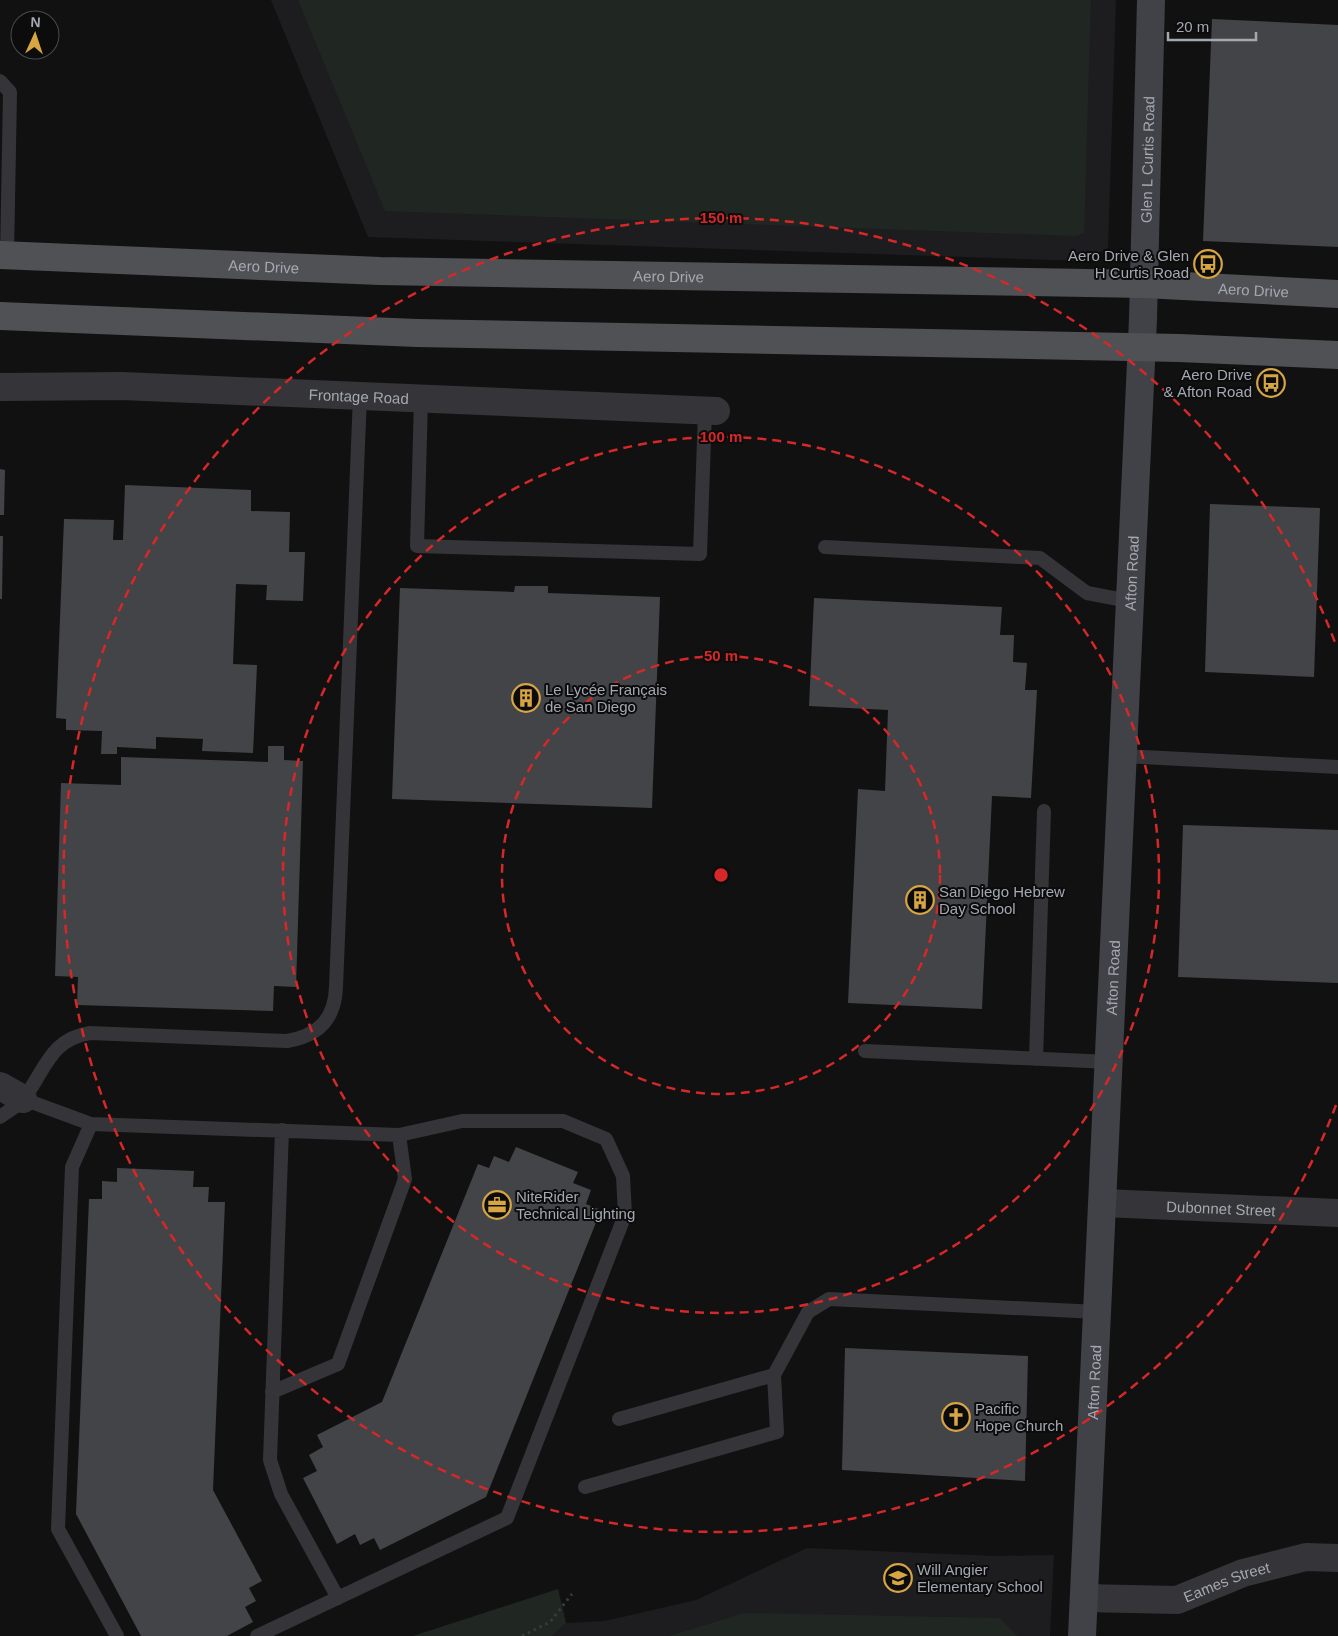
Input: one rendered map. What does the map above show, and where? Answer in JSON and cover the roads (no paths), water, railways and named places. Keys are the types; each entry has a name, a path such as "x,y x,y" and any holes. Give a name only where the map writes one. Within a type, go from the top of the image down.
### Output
{"main road":[{"name":"Aero Drive","path":"3,256 380,271 1144,284 1338,294"},
{"path":"0,316 417,332 1338,355"}],"street":[{"name":"Glen L Curtis Road","path":"1143,319 1151,0"},
{"name":"Afton Road","path":"1082,1636 1143,319"},
{"name":"Frontage Road","path":"0,387 122,386 710,411"},
{"path":"0,1086 23,1099"},
{"name":"Dubonnet Street","path":"1103,1203 1338,1213"},
{"name":"Eames Street","path":"1084,1598 1177,1600 1243,1573 1306,1557 1338,1558"}],"lane":[{"path":"0,81 10,92 3,256"},
{"path":"0,1117 23,1099 52,1052 79,1035 90,1033 288,1041 302,1039 312,1033 330,1015 336,1003 360,396"},
{"path":"421,399 417,546 700,554 710,411"},
{"path":"825,546 1040,558 1087,593 1130,601"},
{"path":"1123,756 1338,767"},
{"path":"1036,1059 1044,811"},
{"path":"865,1050 1110,1062"},
{"path":"23,1099 91,1124 399,1135 462,1121 563,1121 606,1139 623,1176 624,1216 507,1518 256,1636"},
{"path":"91,1124 72,1167 58,1529 117,1636"},
{"path":"282,1130 270,1460 281,1494 338,1598"},
{"path":"272,1392 338,1364 405,1179 399,1135"},
{"path":"585,1487 778,1432 774,1374 808,1312 829,1299 1098,1312"},
{"path":"619,1419 774,1374"}],"place":[{"name":"Aero Drive & Glen H Curtis Road","path":"1208,264"},
{"name":"Aero Drive & Afton Road","path":"1271,383"},
{"name":"Le Lycée Français de San Diego","path":"526,698"},
{"name":"San Diego Hebrew Day School","path":"920,900"},
{"name":"NiteRider Technical Lighting","path":"497,1205"},
{"name":"Pacific Hope Church","path":"956,1417"},
{"name":"Will Angier Elementary School","path":"898,1578"}]}
